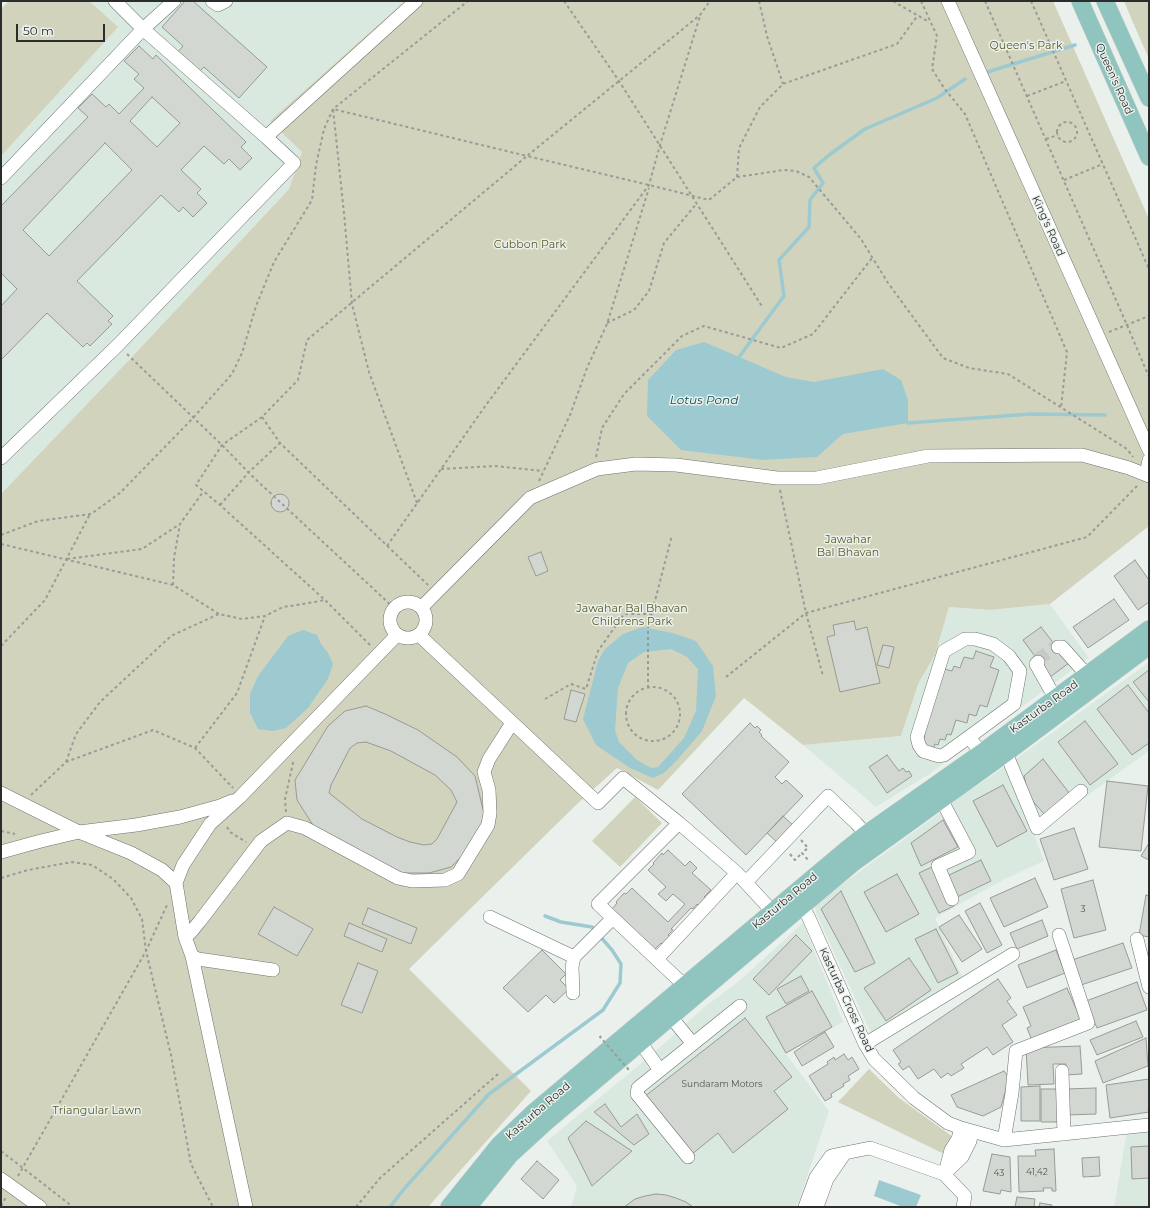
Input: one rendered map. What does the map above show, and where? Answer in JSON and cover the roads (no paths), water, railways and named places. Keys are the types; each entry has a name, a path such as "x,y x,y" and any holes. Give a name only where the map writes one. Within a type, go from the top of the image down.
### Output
{"main road":[{"name":"Queen's Road","path":"1080,1 1149,157"},
{"path":"1105,1 1149,98"},
{"name":"Kasturba Road","path":"449,1207 499,1145 534,1112 772,911 866,834 1057,698 1149,629"},
{"name":"Kasturba Road","path":"468,1207 510,1155 546,1122 853,863 1006,753 1149,646"}],"street":[{"path":"1,458 118,345 294,163 143,30 115,1"},
{"path":"1,178 143,30 174,1"},
{"path":"212,1 218,5 226,1"},
{"name":"King's Road","path":"948,1 1149,450"},
{"path":"266,137 409,3"},
{"path":"422,607 530,498 598,469 636,464 676,465 777,478 818,478 928,456 1082,455 1129,468 1148,476 1149,460"},
{"path":"408,602 416,603 422,607 427,621 425,628 420,635 415,638 408,639 400,637 394,633 390,627 389,620 394,608 401,603 408,602"},
{"path":"246,1207 192,956 185,937 176,883 183,865 210,824 240,797 397,635"},
{"path":"420,635 598,803 622,778 679,823 741,877 772,911"},
{"path":"965,639 974,639 993,644 1009,656 1020,671 1014,704 969,737 944,755 939,756 923,751 919,745 917,737 944,651 965,639"},
{"path":"1058,647 1062,647 1087,675"},
{"path":"1038,662 1036,664 1057,698"},
{"path":"185,937 200,921 261,841 287,824 305,828 398,878 412,881 445,880 458,874 488,825 490,813 489,790 484,772 489,760 512,723"},
{"path":"969,737 981,753"},
{"path":"1006,753 1037,828 1081,792"},
{"path":"1,793 79,832 132,853 162,870 176,883"},
{"path":"657,959 741,877 751,877 828,796 856,822 866,834"},
{"path":"1,852 79,832 136,825 180,817 220,806 240,797"},
{"path":"941,799 969,852 938,866 952,899"},
{"path":"679,823 598,904 684,985"},
{"name":"Kasturba Cross Road","path":"801,906 808,916 865,1044 874,1059 914,1098 948,1123 966,1130 1004,1140 1149,1125"},
{"path":"490,917 574,957"},
{"path":"573,993 572,968 574,957 612,918"},
{"path":"1004,1140 1012,1093 1016,1051 1088,1023 1059,935"},
{"path":"1137,939 1149,987"},
{"path":"865,1044 1013,954"},
{"path":"192,956 198,959 273,970"},
{"path":"688,1157 637,1094 638,1088 740,1006"},
{"path":"671,1017 693,1044"},
{"path":"640,1042 660,1070"},
{"path":"1062,1071 1064,1134"},
{"path":"944,1174 962,1157 970,1141 966,1130"},
{"path":"805,1207 816,1177 831,1156 870,1148 944,1174 966,1203"},
{"path":"817,1207 827,1180 845,1152"},
{"path":"1,1178 40,1207"}],"water":[{"name":"Lotus Pond","path":"704,342 786,377 814,382 883,369 901,380 908,400 908,423 843,434 817,457 763,460 681,450 647,416 648,380 676,350"},
{"path":"642,627 673,633 696,641 713,666 716,696 702,731 664,773 653,778 630,768 596,745 583,719 598,661 605,649 623,634","holes":["671,649 687,657 698,669 696,711 684,738 658,767 651,768 637,760 619,742 615,730 618,688 628,663 644,652"]},
{"path":"303,630 317,635 321,644 328,653 333,664 328,679 308,708 286,728 273,731 258,729 250,713 250,694 258,676 288,636"},
{"path":"879,1180 921,1195 916,1207 903,1207 874,1196"}],"waterway":[{"path":"984,73 1075,45"},
{"path":"739,357 784,296 779,260 809,227 810,200 823,183 814,168 829,155 865,129 937,98 965,79"},
{"path":"908,423 1031,414 1105,415"},
{"path":"390,1207 404,1189 489,1094 603,1010 620,983 621,964 612,950 592,927 561,922 545,916"}],"tunnel":[{"path":"1038,662 1040,658 1055,647 1058,647"}],"park label":[{"name":"Queen's Park","path":"1026,46"},
{"name":"Cubbon Park","path":"530,245"},
{"name":"Jawahar Bal Bhavan","path":"848,546"},
{"name":"Jawahar Bal Bhavan Childrens Park","path":"632,615"},
{"name":"Triangular Lawn","path":"97,1111"}]}
